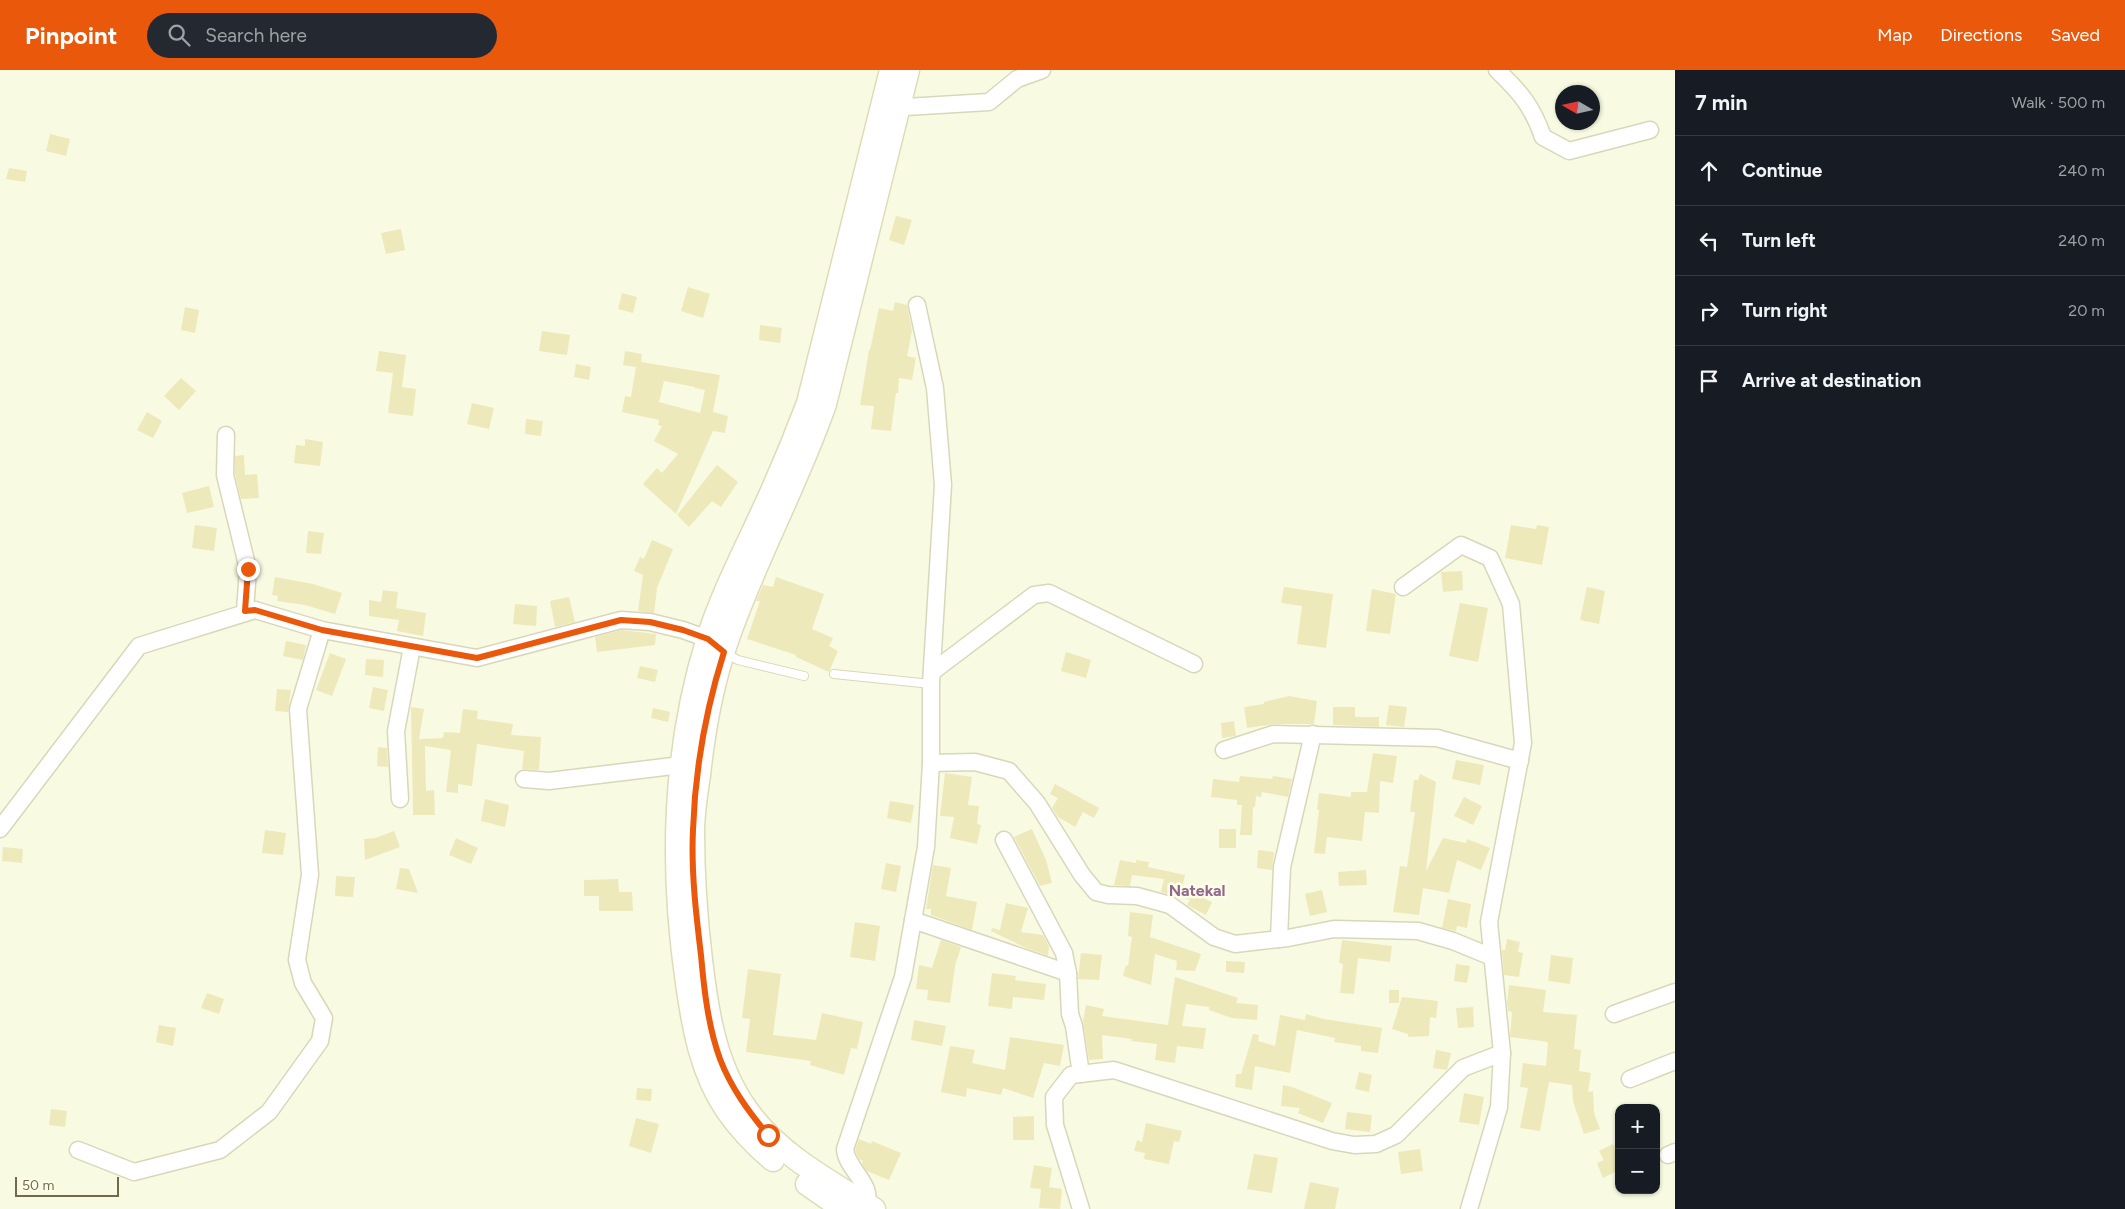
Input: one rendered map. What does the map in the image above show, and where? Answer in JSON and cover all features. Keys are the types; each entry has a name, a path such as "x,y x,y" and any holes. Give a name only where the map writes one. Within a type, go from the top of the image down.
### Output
{"main road":[{"path":"843,1209 788,1172 742,1130 725,1108 710,1077 698,1044 690,1002 678,915 675,861 681,765 690,713 716,645 746,592 808,451 824,404 890,108 891,70"},
{"path":"890,108 908,70"},
{"path":"716,645 693,830 693,865 699,941 710,1018 720,1058 731,1084 746,1109 768,1135 793,1156 869,1208"}],"street":[{"path":"890,108 990,102 1017,74 1042,70"},
{"path":"1497,70 1519,91 1535,114 1543,138 1569,151 1650,130"},
{"path":"869,1208 868,1195 848,1162 844,1149 903,977 926,847 931,763 931,678 943,485 935,388 918,305"},
{"path":"226,435 225,475 248,569 245,611 255,610 322,630 477,658 621,620 650,622 716,645"},
{"path":"1403,587 1461,545 1490,558 1511,604 1523,743 1489,922 1502,1053 1500,1107 1469,1209"},
{"path":"931,678 1034,595 1049,593 1194,664"},
{"path":"0,829 139,646 255,610"},
{"path":"78,1150 134,1172 220,1150 269,1112 320,1041 324,1018 303,983 297,960 310,875 298,709 322,630"},
{"path":"400,799 396,731 412,647"},
{"path":"1224,750 1272,734 1437,738 1520,762"},
{"path":"1279,939 1282,867 1313,734"},
{"path":"931,763 975,762 1009,771 1037,803 1082,875 1096,892 1108,895 1137,896 1170,905 1214,937 1235,944 1279,939 1334,929 1418,931 1453,941 1492,957"},
{"path":"524,779 549,781 681,765"},
{"path":"1004,840 1064,953 1068,974 1070,1014 1074,1026 1081,1074"},
{"path":"913,920 1068,974"},
{"path":"1614,1014 1675,992"},
{"path":"1080,1209 1054,1125 1054,1097 1071,1075 1114,1070 1332,1141 1354,1145 1376,1144 1396,1135 1463,1068 1502,1053"},
{"path":"1630,1079 1675,1061"}],"lane":[{"path":"716,645 738,660 804,676"},
{"path":"834,674 931,678"}],"building":[{"path":"50,134 70,139 66,156 46,151"},
{"path":"9,168 27,171 25,182 6,179"},
{"path":"896,216 912,220 904,245 889,240"},
{"path":"401,229 405,250 386,254 381,233"},
{"path":"688,287 710,294 703,318 681,311"},
{"path":"622,293 637,297 633,313 618,309"},
{"path":"895,302 907,305 912,331 907,356 916,358 912,380 899,378 891,431 871,429 874,406 860,405 869,350 879,308 893,311"},
{"path":"185,307 199,310 195,333 181,330"},
{"path":"760,325 782,328 780,343 759,340"},
{"path":"542,331 570,335 567,355 539,351"},
{"path":"379,351 406,355 402,387 416,389 413,416 388,413 393,373 376,371"},
{"path":"625,351 642,354 641,362 720,375 713,412 728,416 725,433 713,431 676,514 643,484 657,468 662,473 678,454 654,441 662,426 658,425 659,420 622,412 625,396 631,397 636,367 623,365","holes":["664,381 705,390 700,413 659,402"]},
{"path":"576,364 591,367 589,380 574,377"},
{"path":"181,378 196,391 179,410 164,396"},
{"path":"472,403 494,408 489,429 467,424"},
{"path":"147,412 162,421 153,438 137,430"},
{"path":"526,419 543,421 541,436 525,434"},
{"path":"305,439 323,442 320,466 294,463 296,445 305,446"},
{"path":"244,455 245,475 257,474 259,498 241,499 235,474 235,456"},
{"path":"717,465 738,482 721,507 712,501 689,527 677,515"},
{"path":"209,486 214,507 187,513 182,493"},
{"path":"195,525 217,528 214,551 192,548"},
{"path":"1511,525 1536,529 1537,525 1549,527 1542,565 1505,558"},
{"path":"308,531 324,533 321,554 306,553"},
{"path":"652,540 673,549 657,588 654,613 638,611 643,575 634,571 640,557 644,559"},
{"path":"1462,571 1463,590 1443,592 1441,572"},
{"path":"275,577 313,584 342,593 335,614 305,605 277,601 278,596 272,595"},
{"path":"776,577 824,594 812,629 833,638 829,646 838,651 829,672 796,657 796,655 747,639 760,601 756,601 763,585 773,587"},
{"path":"1284,587 1333,594 1326,648 1297,644 1302,606 1281,603"},
{"path":"1587,587 1605,591 1599,624 1580,620"},
{"path":"1372,589 1396,594 1390,634 1366,631"},
{"path":"383,590 398,592 396,608 426,613 423,636 397,631 399,620 369,616 369,600 381,602"},
{"path":"569,597 575,622 555,627 550,601"},
{"path":"1460,603 1488,608 1478,662 1449,656"},
{"path":"515,604 537,606 536,626 513,624"},
{"path":"622,630 656,634 655,645 597,652 595,637"},
{"path":"286,641 306,645 303,660 283,656"},
{"path":"1066,652 1091,660 1086,678 1061,671"},
{"path":"330,653 346,659 332,696 316,690"},
{"path":"366,659 384,660 383,677 365,675"},
{"path":"640,666 658,670 655,682 637,678"},
{"path":"373,687 388,690 384,711 369,708"},
{"path":"277,689 291,690 288,712 275,711"},
{"path":"1289,696 1317,701 1314,724 1273,724 1247,728 1244,707 1264,704 1264,702"},
{"path":"1389,705 1407,707 1404,727 1386,725"},
{"path":"411,707 424,709 419,739 443,738 444,732 460,733 463,709 478,711 477,719 513,724 511,735 541,737 539,770 522,769 524,751 477,744 472,786 458,784 458,793 446,792 451,750 425,746 426,791 434,790 435,815 413,815"},
{"path":"1333,707 1355,707 1355,717 1379,717 1379,727 1333,725"},
{"path":"653,708 670,712 668,722 651,718"},
{"path":"1234,721 1236,736 1222,738 1221,723"},
{"path":"378,747 387,748 388,767 377,766"},
{"path":"1373,753 1397,756 1393,783 1380,781 1379,813 1365,812 1362,841 1327,837 1325,854 1314,853 1319,793 1351,797 1351,792 1367,792"},
{"path":"1456,760 1484,765 1480,785 1452,779"},
{"path":"945,773 972,777 968,805 979,806 977,824 981,825 977,844 950,838 954,817 940,816"},
{"path":"1420,774 1436,782 1426,871 1443,838 1466,843 1467,839 1490,848 1481,870 1457,860 1449,893 1423,888 1419,915 1393,912 1400,866 1407,867 1415,812 1410,812 1414,780 1418,780"},
{"path":"1240,776 1272,779 1273,776 1292,779 1288,797 1262,792 1261,797 1256,796 1255,807 1253,807 1252,835 1240,835 1242,805 1237,805 1237,800 1211,797 1213,779 1239,782"},
{"path":"1055,784 1099,808 1094,818 1083,812 1075,827 1058,817 1052,808 1058,798 1050,794"},
{"path":"1464,797 1482,806 1473,825 1454,816"},
{"path":"485,799 509,805 505,827 481,821"},
{"path":"890,801 914,805 911,823 887,818"},
{"path":"1032,829 1046,860 1052,883 1040,886 1014,837"},
{"path":"1219,829 1236,829 1236,848 1219,848"},
{"path":"265,830 286,833 283,855 262,853"},
{"path":"394,831 400,847 365,860 364,839 375,838"},
{"path":"456,838 478,848 471,864 449,855"},
{"path":"3,847 23,849 22,863 2,861"},
{"path":"1258,850 1274,852 1272,870 1257,868"},
{"path":"1120,860 1136,863 1136,860 1149,862 1148,867 1185,875 1182,888 1212,902 1206,915 1187,905 1190,900 1161,892 1164,879 1132,875 1130,886 1114,885"},
{"path":"886,863 901,866 896,892 881,889"},
{"path":"933,865 951,868 946,896 977,902 972,930 931,915 931,909 926,909"},
{"path":"400,868 409,869 418,893 396,889"},
{"path":"1366,870 1367,885 1339,886 1338,872"},
{"path":"336,876 355,877 353,897 335,896"},
{"path":"618,879 619,892 632,892 633,911 599,911 599,896 584,896 584,880"},
{"path":"1322,890 1327,912 1310,916 1305,894"},
{"path":"1448,899 1471,904 1467,928 1457,926 1456,931 1442,928"},
{"path":"1006,903 1028,908 1021,932 1043,935 1049,946 1048,956 1026,948 991,931 992,928 1000,930"},
{"path":"1130,912 1153,915 1150,937 1201,954 1195,971 1176,970 1177,961 1155,954 1151,985 1123,976 1126,965 1128,966 1132,937 1128,936"},
{"path":"855,922 880,926 875,961 850,957"},
{"path":"1507,939 1520,942 1518,952 1523,953 1519,977 1504,975 1502,950 1505,950"},
{"path":"941,940 961,947 955,966 950,1003 927,1000 928,990 916,989 919,965 932,968"},
{"path":"1342,940 1392,946 1390,962 1358,958 1354,994 1340,993 1343,964 1339,963"},
{"path":"1081,953 1102,955 1099,980 1078,979"},
{"path":"1551,955 1573,958 1570,984 1548,981"},
{"path":"1226,961 1245,962 1244,973 1226,972"},
{"path":"1456,964 1470,966 1467,983 1454,981"},
{"path":"748,969 781,974 773,1035 816,1040 822,1013 863,1022 857,1049 851,1048 844,1075 810,1065 811,1061 746,1052 750,1019 742,1018"},
{"path":"992,973 1016,976 1015,980 1046,984 1044,1000 1013,997 1012,1009 988,1006"},
{"path":"1175,977 1238,998 1236,1003 1258,1005 1257,1020 1232,1018 1209,1010 1209,1007 1186,1004 1182,1026 1206,1028 1203,1049 1177,1046 1175,1063 1155,1060 1157,1044 1102,1035 1103,1059 1089,1060 1083,1021 1086,1005 1104,1009 1102,1016 1168,1025"},
{"path":"1509,985 1546,990 1543,1012 1577,1015 1574,1049 1581,1050 1579,1071 1591,1073 1588,1092 1593,1091 1594,1113 1600,1129 1584,1134 1573,1101 1572,1085 1549,1082 1540,1131 1520,1128 1528,1088 1520,1087 1523,1063 1546,1066 1548,1042 1510,1037 1512,1012 1508,1011 1507,1003"},
{"path":"1389,990 1399,990 1399,1003 1389,1003"},
{"path":"207,993 224,999 219,1014 201,1008"},
{"path":"1402,997 1438,1001 1436,1018 1430,1017 1429,1036 1408,1037 1408,1034 1392,1029"},
{"path":"1473,1007 1474,1027 1458,1028 1456,1008"},
{"path":"1306,1014 1324,1019 1382,1028 1378,1053 1361,1051 1361,1046 1334,1042 1335,1038 1297,1030 1290,1073 1255,1066 1252,1090 1235,1087 1236,1074 1241,1074 1253,1034 1259,1035 1258,1041 1275,1046 1280,1015 1305,1020"},
{"path":"914,1020 946,1026 942,1046 911,1040"},
{"path":"159,1025 176,1028 173,1046 156,1042"},
{"path":"1010,1037 1064,1045 1060,1066 1044,1063 1033,1098 1003,1088 1001,1095 967,1088 966,1097 941,1092 950,1046 975,1050 972,1063 1005,1070"},
{"path":"1436,1050 1451,1053 1447,1070 1433,1068"},
{"path":"1359,1072 1372,1075 1369,1092 1355,1089"},
{"path":"1283,1085 1332,1103 1323,1123 1298,1113 1300,1108 1281,1106"},
{"path":"637,1088 652,1089 651,1101 636,1100"},
{"path":"1464,1093 1484,1097 1479,1125 1459,1122"},
{"path":"51,1109 67,1111 65,1127 49,1125"},
{"path":"1347,1112 1372,1115 1370,1132 1345,1129"},
{"path":"1034,1116 1034,1140 1013,1140 1013,1117"},
{"path":"636,1118 659,1124 651,1153 629,1146"},
{"path":"1146,1123 1182,1131 1179,1142 1174,1141 1169,1164 1144,1159 1145,1153 1134,1151 1137,1140 1142,1142"},
{"path":"859,1139 871,1144 872,1141 901,1153 889,1180 867,1171 855,1150"},
{"path":"1613,1144 1615,1148 1615,1172 1603,1178 1597,1163 1604,1160 1599,1151"},
{"path":"1420,1149 1423,1171 1401,1174 1398,1152"},
{"path":"1254,1154 1278,1158 1272,1193 1247,1189"},
{"path":"1034,1165 1052,1168 1049,1187 1062,1189 1060,1209 1039,1208 1041,1189 1030,1188"},
{"path":"1310,1182 1339,1188 1335,1209 1304,1209"}],"district":[{"name":"Natekal","path":"1197,890"}],"route":[{"path":"248,569 245,611 255,610 322,630 400,645 477,658 621,620 650,622 683,630 708,639 724,652 709,704 696,793 693,865 699,941 703,980 720,1058 731,1084 746,1109 768,1135"}]}
